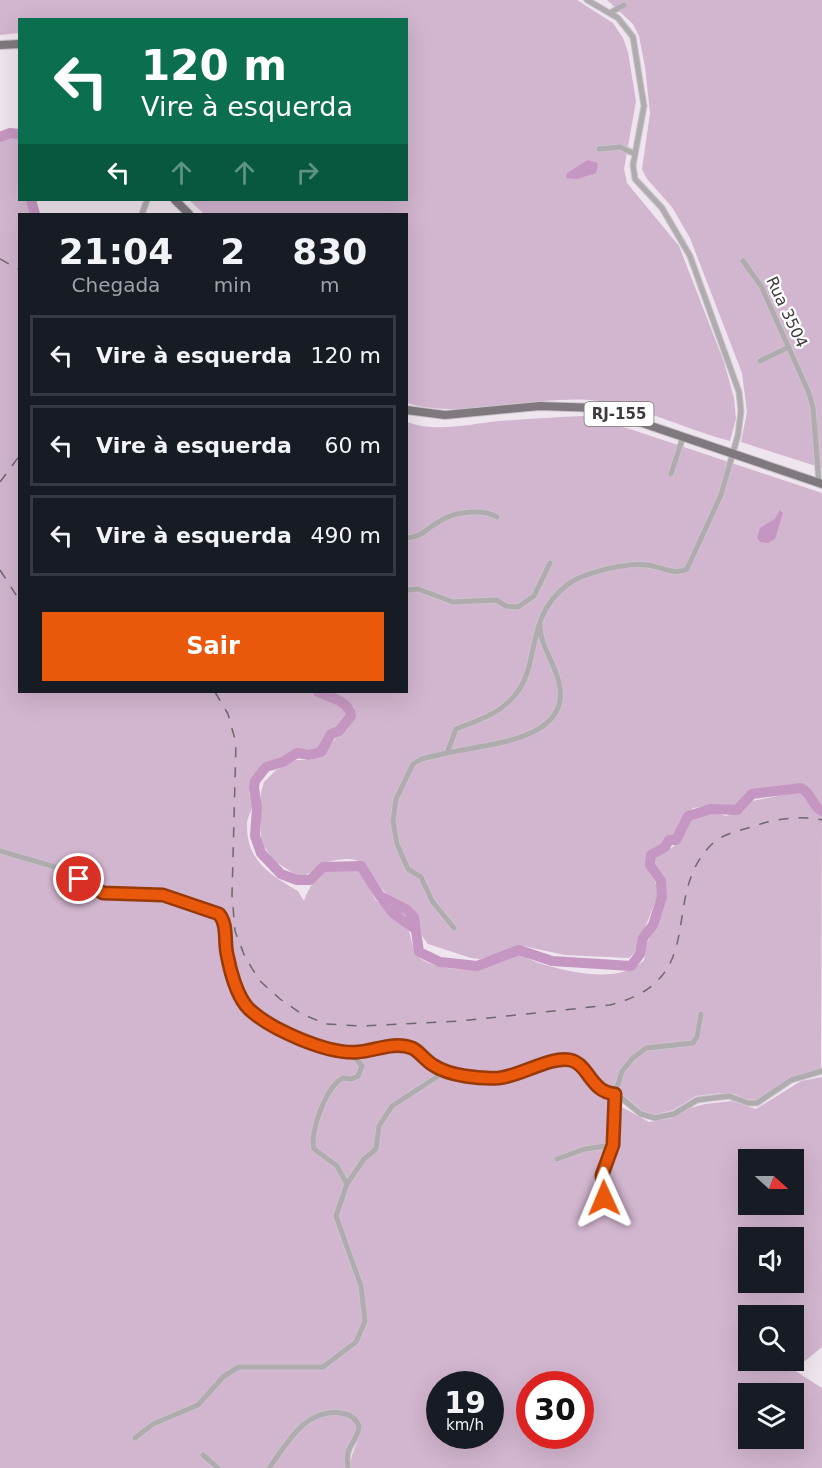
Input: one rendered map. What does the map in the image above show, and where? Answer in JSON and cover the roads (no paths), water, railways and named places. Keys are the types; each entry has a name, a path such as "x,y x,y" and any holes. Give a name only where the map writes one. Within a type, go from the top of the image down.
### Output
{"main road":[{"path":"0,45 18,44"},
{"path":"176,201 188,213"},
{"name":"RJ-155","path":"408,410 445,415 577,405 608,410 821,483"}],"street":[{"path":"447,753 456,729 484,719 515,696 526,676 540,619 564,587 590,574 637,564 678,572 687,569 716,510 733,453 741,411 737,381 698,276 680,236 662,208 635,179 633,165 644,106 635,47 629,30 610,14 587,0"},
{"path":"610,14 624,5"},
{"path":"599,149 620,147 635,154"},
{"name":"Rua 3504","path":"743,261 756,277 789,347 813,408 821,483"},
{"path":"760,360 789,347"},
{"path":"671,474 684,435"},
{"path":"408,538 424,535 441,520 455,515 481,512 497,517"},
{"path":"408,591 418,589 453,602 496,600 506,606 518,607 534,596 550,563"},
{"path":"454,928 432,901 421,877 408,869 397,844 393,821 396,799 413,764 421,759 475,746 515,740 543,726 552,717 561,692 558,676 541,638 540,619"},
{"path":"0,851 62,869 98,892 163,895 219,914 224,923 230,967 247,1007 273,1025 303,1039 358,1052 373,1047 409,1047 446,1071 499,1078 555,1061 569,1060 579,1065 601,1090 615,1094 641,1114 655,1118 674,1114 697,1100 729,1096 757,1103 791,1080 822,1071"},
{"path":"604,1198 602,1175 613,1145 615,1094 618,1079 627,1064 646,1048 693,1043 697,1037 701,1014"},
{"path":"347,1184 337,1166 314,1149 312,1138 320,1110 336,1082 343,1078 352,1080 358,1076 362,1064 356,1059 358,1052"},
{"path":"135,1438 153,1424 198,1405 224,1376 240,1366 323,1367 356,1342 363,1330 365,1314 361,1286 336,1216 347,1184 364,1159 375,1149 379,1126 392,1106 446,1071"},
{"path":"557,1160 585,1149 613,1145"},
{"path":"269,1468 289,1440 307,1422 318,1416 338,1413 349,1415 359,1426 347,1449 348,1468"},
{"path":"203,1455 218,1468"}],"waterway":[{"path":"0,137 10,133 18,134"},
{"path":"31,201 35,213"},
{"path":"320,693 343,703 351,716 339,731 331,734 321,752 309,755 297,753 283,762 266,767 255,781 257,807 255,836 261,853 281,874 297,880 310,880 323,867 361,866 380,896 407,910 414,917 419,952 440,962 477,966 519,950 552,961 631,966 640,954 643,938 653,925 662,897 661,881 650,865 651,855 665,847 669,840 676,840 688,816 711,809 737,810 752,794 801,788 822,811"},
{"path":"383,900 393,913 415,929"}],"railway":[{"path":"0,259 18,269"},
{"path":"0,482 18,458"},
{"path":"0,570 18,598"},
{"path":"216,693 228,714 236,743 232,895 235,931 245,957 260,981 302,1014 326,1024 362,1026 460,1021 610,1005 642,993 662,976 673,956 688,887 697,864 713,843 731,833 777,820 795,818 822,820"}]}
